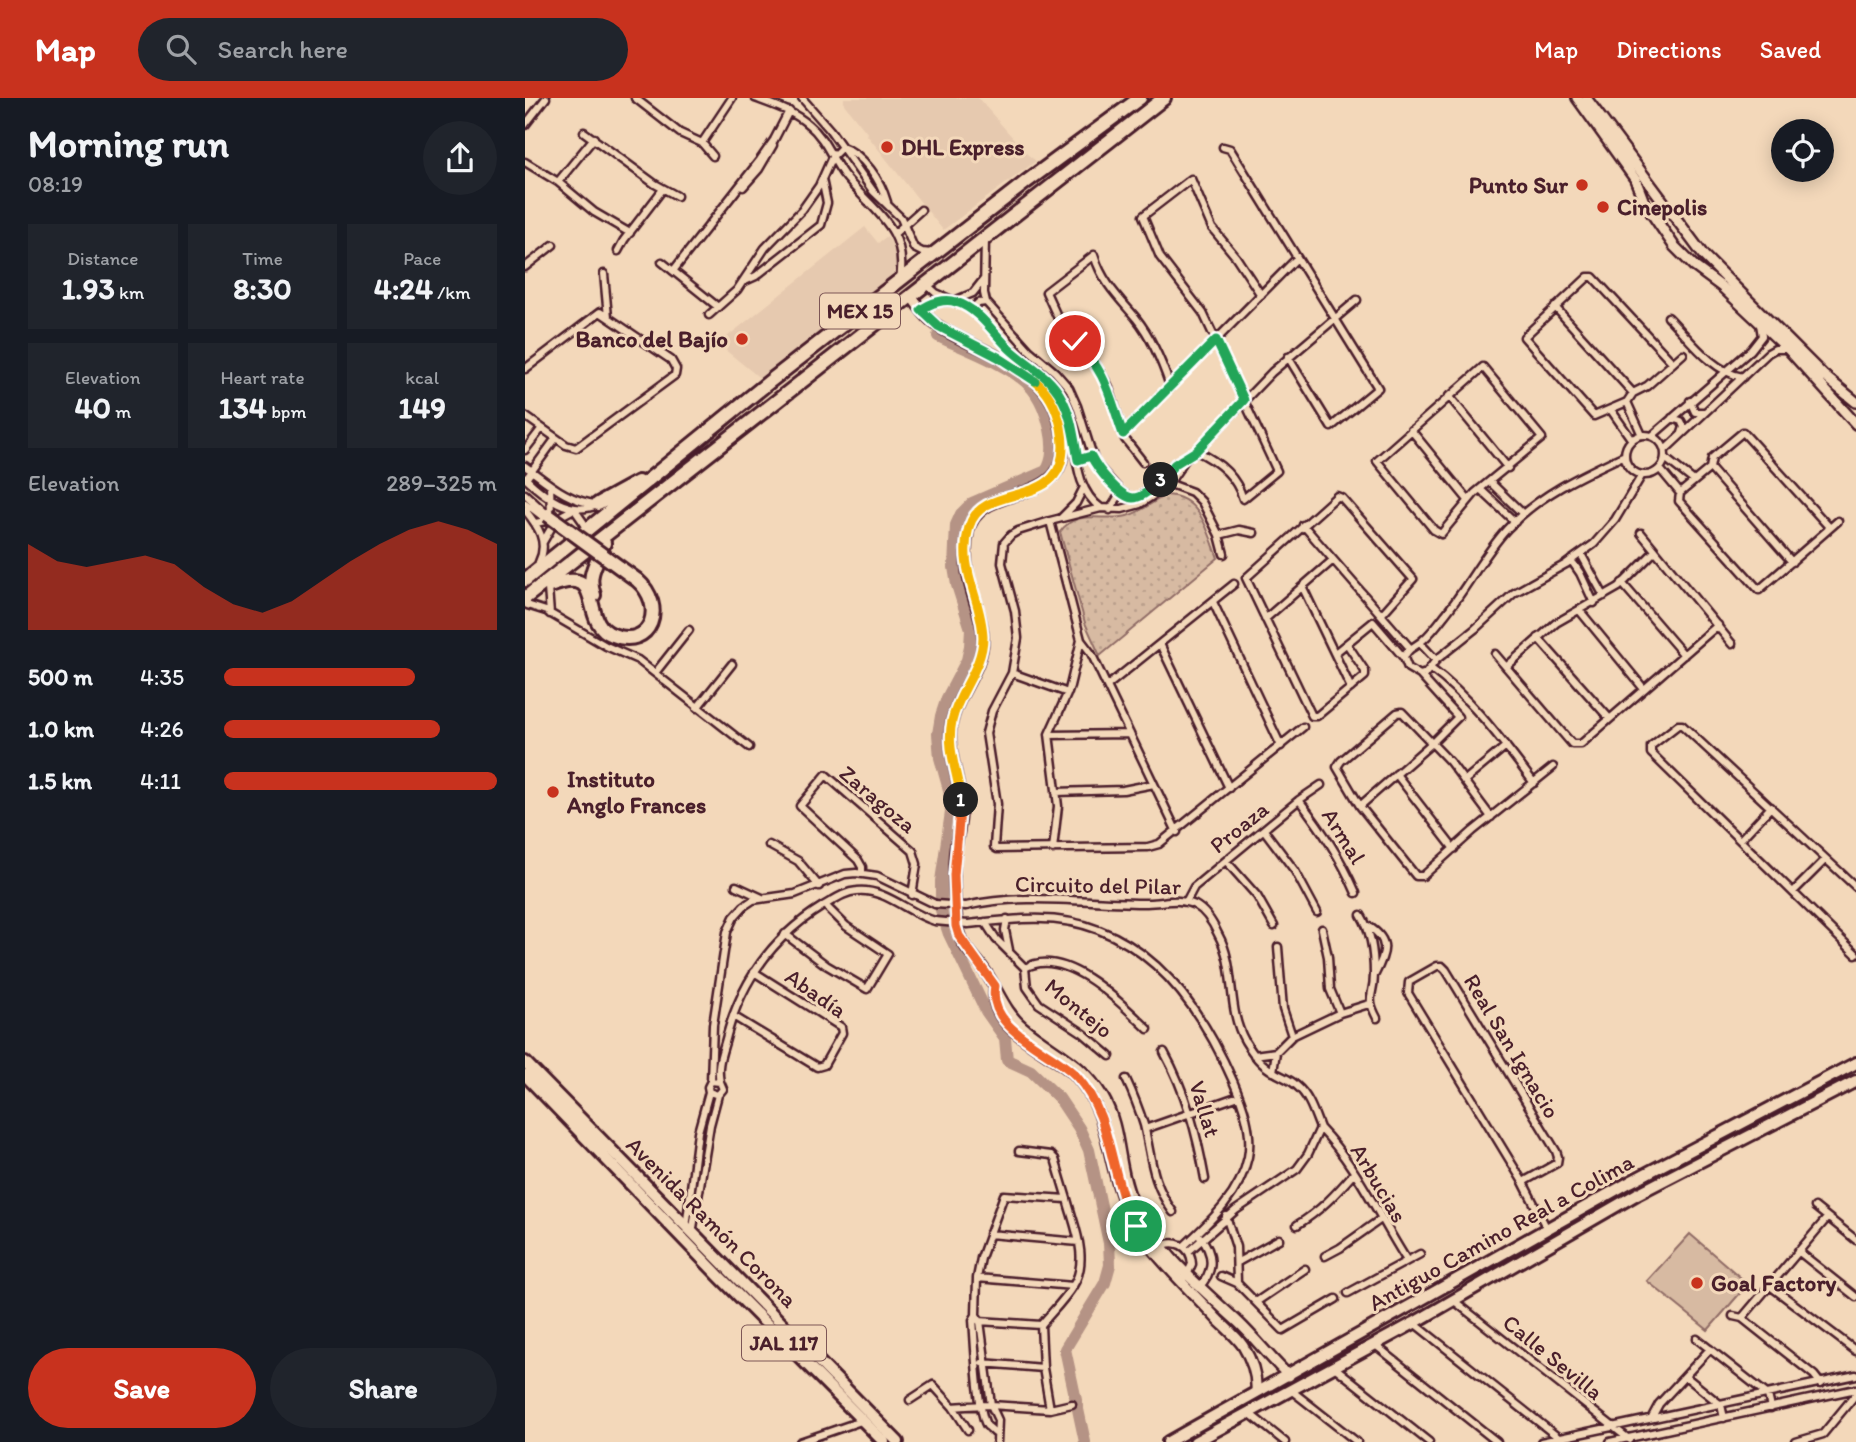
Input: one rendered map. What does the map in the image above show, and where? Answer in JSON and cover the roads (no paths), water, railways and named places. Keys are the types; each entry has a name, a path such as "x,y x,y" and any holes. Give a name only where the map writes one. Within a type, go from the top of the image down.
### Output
{"highway":[{"name":"MEX 15","path":"525,580 899,280 1026,181 1140,98"},
{"name":"MEX 15","path":"526,603 602,538 1164,98"},
{"path":"598,504 660,472"},
{"path":"543,519 635,582 650,596 654,613 643,632 626,638 612,635 603,629 597,620 587,590 581,582 569,579 549,587"},
{"path":"525,573 586,526 600,519"},
{"path":"602,538 593,565 591,586 602,618 608,627 617,632 639,629 648,615 645,597 635,582"},
{"path":"526,603 588,556 602,538"}],"main road":[{"name":"Avenida Ramón Corona","path":"525,1062 867,1419 884,1442"},
{"name":"Antiguo Camino Real a Colima","path":"1169,1442 1630,1182 1856,1063"},
{"name":"Avenida Ramón Corona","path":"525,1075 687,1234"},
{"name":"Antiguo Camino Real a Colima","path":"1204,1440 1637,1194 1856,1081"},
{"name":"Avenida Ramón Corona","path":"867,1419 898,1442"}],"street":[{"path":"525,125 546,98"},
{"path":"635,98 680,133 702,143 713,156"},
{"path":"702,143 731,98"},
{"path":"755,98 789,111 810,125 820,136 848,180 883,216 894,234 901,262 899,280"},
{"path":"802,98 812,107 873,191 887,202 905,225 914,248 935,253"},
{"path":"1577,98 1635,179 1644,202 1684,257 1752,314 1856,423"},
{"path":"1586,98 1718,270 1823,375 1856,402"},
{"path":"673,271 733,194 759,169 789,111"},
{"path":"584,132 663,189 677,196"},
{"path":"558,181 594,138"},
{"path":"1223,146 1230,149 1378,388 1331,427 1288,357"},
{"path":"709,315 744,281 765,248 802,211 832,157 842,147"},
{"path":"525,162 558,181 594,212 630,233"},
{"path":"1193,172 1191,180 1212,228 1261,295"},
{"path":"744,281 756,276 821,225 827,203 822,179"},
{"path":"1191,180 1140,216 1160,257 1190,293 1216,340 1277,471 1243,499 1228,472 1214,460 1196,451"},
{"path":"618,251 663,189"},
{"path":"894,234 921,210"},
{"path":"1668,236 1674,238 1681,235 1683,231 1678,221"},
{"path":"985,238 986,302 1029,350 1069,388 1091,456 1121,492 1139,501"},
{"path":"527,262 553,244"},
{"path":"1684,257 1683,249 1687,245 1698,246"},
{"path":"1143,462 1123,434 1108,385 1090,356 1061,325 1046,292 1094,255 1111,291 1137,319 1155,348 1170,387"},
{"path":"1123,434 1297,258"},
{"path":"662,262 718,307"},
{"path":"604,274 608,317"},
{"path":"1673,363 1593,277 1588,277 1525,334 1525,341 1591,415 1597,416 1627,402 1633,393 1647,386 1673,363 1683,354"},
{"path":"921,310 929,303 954,301 973,293 984,279"},
{"path":"926,284 936,293 971,310 1010,349 1047,377 1056,388 1068,412 1083,489 1092,502 1110,510 1122,509 1139,501 1164,482 1288,357 1357,300"},
{"path":"911,296 938,326 998,357 1040,385 1055,407 1061,430 1063,457 1053,478 1041,486 983,508 969,525 967,568 983,640 978,664 957,703 951,727 951,754 960,794 961,813 955,856 954,894 959,936 1018,1023 1072,1061 1101,1094 1112,1116 1121,1167 1130,1196 1157,1249 1244,1348 1255,1376 1257,1391"},
{"path":"971,310 978,303 986,302"},
{"path":"1555,307 1633,393"},
{"path":"525,369 600,312 671,360 676,369 675,375 581,447 571,448 525,416"},
{"path":"1652,436 1760,340 1761,326 1752,314"},
{"path":"1668,317 1725,372 1742,377"},
{"path":"1625,455 1630,468 1642,475 1652,474 1660,469 1665,454 1681,435 1768,353 1775,349 1789,350"},
{"path":"1483,367 1534,425 1541,435 1541,441 1468,500 1441,534 1434,530 1378,465 1379,458 1449,396 1483,367"},
{"path":"1449,396 1508,468"},
{"path":"1690,401 1695,412 1706,412"},
{"path":"1627,402 1642,435"},
{"path":"1611,410 1632,440"},
{"path":"1672,418 1681,421 1684,427 1681,435"},
{"path":"525,450 542,428"},
{"path":"1411,430 1468,500"},
{"path":"1830,528 1747,434 1740,433 1712,458 1710,468 1680,493 1679,501 1755,588 1762,589 1838,522"},
{"path":"1404,658 1410,648 1420,643 1462,594 1482,560 1523,514 1562,485 1625,455 1632,440 1642,435 1658,439 1665,454 1694,481"},
{"path":"556,438 525,479 551,499 574,509 586,526"},
{"path":"1078,460 1091,456"},
{"path":"525,466 550,485 576,499 598,504"},
{"path":"1710,468 1792,562"},
{"path":"1660,469 1680,493"},
{"path":"1420,675 1484,622 1514,593 1594,544 1615,520 1642,475"},
{"path":"1164,482 1197,496 1219,535 1224,554"},
{"path":"1490,482 1523,514"},
{"path":"525,494 543,519 543,523 551,515 550,485"},
{"path":"1061,518 1076,503 1083,489"},
{"path":"1480,489 1515,522"},
{"path":"1110,510 1121,492"},
{"path":"1347,644 1366,673 1317,716 1312,716 1247,575 1335,497 1340,496 1413,579 1382,614"},
{"path":"525,503 543,519 543,553 539,562"},
{"path":"543,542 557,518 574,509 598,504"},
{"path":"1101,508 1018,531 1004,543 1002,563 1017,624 1017,650 1011,673 992,711 986,733 997,804 994,847 1148,847 1164,842 1303,727"},
{"path":"525,510 543,519"},
{"path":"1050,521 1081,640 1091,653 1177,832"},
{"path":"1303,525 1410,648"},
{"path":"1219,535 1239,530 1254,533"},
{"path":"1641,533 1732,644"},
{"path":"1506,667 1556,623 1594,603 1622,583 1655,551"},
{"path":"1581,554 1604,596"},
{"path":"1571,560 1594,603"},
{"path":"1265,619 1333,561"},
{"path":"1622,583 1683,655"},
{"path":"1107,686 1234,584"},
{"path":"549,587 550,614"},
{"path":"1303,588 1351,688"},
{"path":"1213,602 1281,746"},
{"path":"526,603 540,608 606,646 627,654 749,747"},
{"path":"1580,611 1644,689"},
{"path":"1335,653 1373,622 1404,658 1408,668 1420,675 1458,717 1360,806"},
{"path":"1495,654 1571,744 1581,744 1718,625"},
{"path":"655,673 689,630"},
{"path":"1538,638 1609,718"},
{"path":"1053,849 1057,823 1056,792 1049,735 1068,693 1081,640"},
{"path":"1420,643 1436,660"},
{"path":"1160,644 1229,788"},
{"path":"697,708 732,664"},
{"path":"1430,668 1469,703 1534,783"},
{"path":"1011,673 1068,693"},
{"path":"1492,817 1464,780 1405,713 1400,712 1341,761 1338,767 1360,806 1418,877 1423,876 1553,767"},
{"path":"1856,887 1680,724 1651,746 1651,753 1856,954"},
{"path":"1049,735 1130,734"},
{"path":"1464,780 1506,746"},
{"path":"1395,774 1454,849"},
{"name":"Zaragoza","path":"862,874 858,860 800,806 826,775 913,851 917,864 912,895"},
{"path":"1056,792 1123,790 1154,784"},
{"name":"Proaza","path":"1186,902 1194,887 1321,785"},
{"name":"Armal","path":"1299,800 1327,835 1344,864 1356,893"},
{"path":"1740,840 1771,807"},
{"path":"1264,830 1296,871 1317,912"},
{"path":"769,845 798,861 819,886"},
{"path":"1793,892 1826,859"},
{"path":"1226,861 1257,896 1274,926"},
{"path":"687,1234 698,1132 711,1081 713,1032 727,932 739,911 753,900 795,894 845,874 862,874"},
{"name":"Circuito del Pilar","path":"862,874 877,876 935,904 966,905 1046,899 1186,902 1195,905 1207,916 1222,940 1229,963 1236,1020 1254,1055 1304,1093 1320,1128 1308,1154 1297,1169 1187,1249"},
{"path":"736,886 762,898"},
{"name":"Circuito del Pilar","path":"720,1082 719,1061 741,994 754,972 785,934 825,905 851,892 866,891 882,896 935,921 968,923 1036,919 1074,922 1101,930 1129,945 1160,971 1194,1008 1212,1035 1239,1096 1248,1125 1250,1147 1242,1178 1200,1237"},
{"path":"918,915 925,900"},
{"path":"785,934 826,965 867,989 888,954 846,926 825,905"},
{"path":"1361,915 1368,926 1381,936 1385,950 1374,976 1369,1004 1377,1018"},
{"path":"1007,919 1005,930 1009,950"},
{"name":"Montejo","path":"985,922 996,939 1009,950 1018,964 1025,968 1027,986 1039,1004 1083,1033 1110,1056"},
{"path":"1368,926 1374,976"},
{"path":"1322,929 1328,957 1330,989 1340,1013"},
{"path":"1277,947 1283,1009 1292,1036"},
{"path":"1025,968 1046,962 1067,967 1110,995 1148,1029"},
{"name":"Real San Ignacio","path":"1523,1182 1557,1163 1556,1151 1446,970 1442,966 1437,967 1409,982 1408,993 1523,1182 1547,1229"},
{"name":"Abadía","path":"733,1016 817,1067 824,1065 842,1033 841,1027 754,972"},
{"path":"1273,1072 1276,1052 1292,1036 1340,1013 1369,1004"},
{"path":"713,1032 725,1042"},
{"name":"Vallat","path":"1164,1052 1176,1074 1190,1113 1200,1146 1205,1178"},
{"path":"1254,1055 1276,1052"},
{"path":"1126,1079 1145,1129 1150,1162 1164,1199 1173,1212"},
{"path":"687,1234 718,1095 723,1089 720,1082 711,1081"},
{"path":"709,1092 718,1095"},
{"path":"1145,1129 1239,1096"},
{"name":"Arbucias","path":"1320,1128 1334,1142 1406,1259"},
{"path":"1019,1151 1051,1154 1055,1159 1079,1242 1081,1262 1073,1286 1041,1325 1043,1368 1050,1409"},
{"path":"1297,1225 1332,1199 1354,1173"},
{"path":"995,1433 986,1424 977,1363 977,1278 989,1234 1004,1195 1067,1199"},
{"path":"1815,1207 1856,1240"},
{"path":"1223,1208 1236,1247 1237,1283"},
{"path":"1742,1318 1827,1218"},
{"path":"1325,1256 1381,1219"},
{"path":"989,1234 1079,1242"},
{"path":"1198,1288 1205,1281 1211,1266 1209,1251 1200,1237"},
{"path":"1238,1262 1279,1239"},
{"path":"1157,1249 1171,1242 1187,1249 1192,1264 1184,1277"},
{"path":"1798,1251 1856,1297"},
{"path":"1348,1293 1406,1259 1420,1254"},
{"path":"1256,1302 1305,1269"},
{"path":"1220,1276 1237,1283 1283,1330 1336,1299"},
{"path":"1184,1277 1226,1312 1289,1376"},
{"path":"977,1278 1073,1286"},
{"path":"1769,1285 1856,1351"},
{"name":"Calle Sevilla","path":"1453,1300 1630,1440"},
{"path":"1219,1320 1226,1312"},
{"path":"1733,1316 1742,1318 1814,1375 1821,1384"},
{"path":"976,1319 1041,1325"},
{"path":"976,1319 991,1405 997,1420 997,1442"},
{"path":"1414,1323 1562,1440"},
{"path":"1697,1339 1768,1395 1771,1408"},
{"path":"1374,1344 1497,1442"},
{"path":"1652,1417 1659,1404 1710,1349"},
{"path":"977,1363 1043,1368"},
{"path":"1333,1366 1429,1442"},
{"path":"1541,1442 1562,1440 1652,1417 1721,1405 1856,1375"},
{"path":"1685,1376 1721,1405 1724,1418"},
{"path":"910,1401 933,1385 953,1407 968,1430"},
{"path":"1610,1442 1630,1440 1856,1389"},
{"path":"1292,1391 1357,1442"},
{"path":"1796,1442 1823,1433 1856,1394"},
{"path":"953,1407 991,1405 1050,1409 1072,1404"},
{"path":"1249,1413 1285,1442"},
{"path":"800,1442 867,1419"}],"waterway":[{"path":"938,336 998,364 1029,385 1043,406 1052,440 1052,456 1046,471 972,503 961,514 956,525 954,567 971,629 967,660 947,698 938,734 951,812 941,881 941,910 949,934 986,1011 1005,1038 1007,1060 1031,1071 1059,1098 1079,1128 1089,1150 1109,1243 1110,1265 1105,1283 1065,1349 1085,1442"}],"place":[{"name":"DHL Express","path":"887,147"},
{"name":"Punto Sur","path":"1582,185"},
{"name":"Cinepolis","path":"1603,207"},
{"name":"Banco del Bajío","path":"742,339"},
{"name":"Instituto Anglo Frances","path":"553,792"},
{"name":"Goal Factory","path":"1697,1283"}]}
